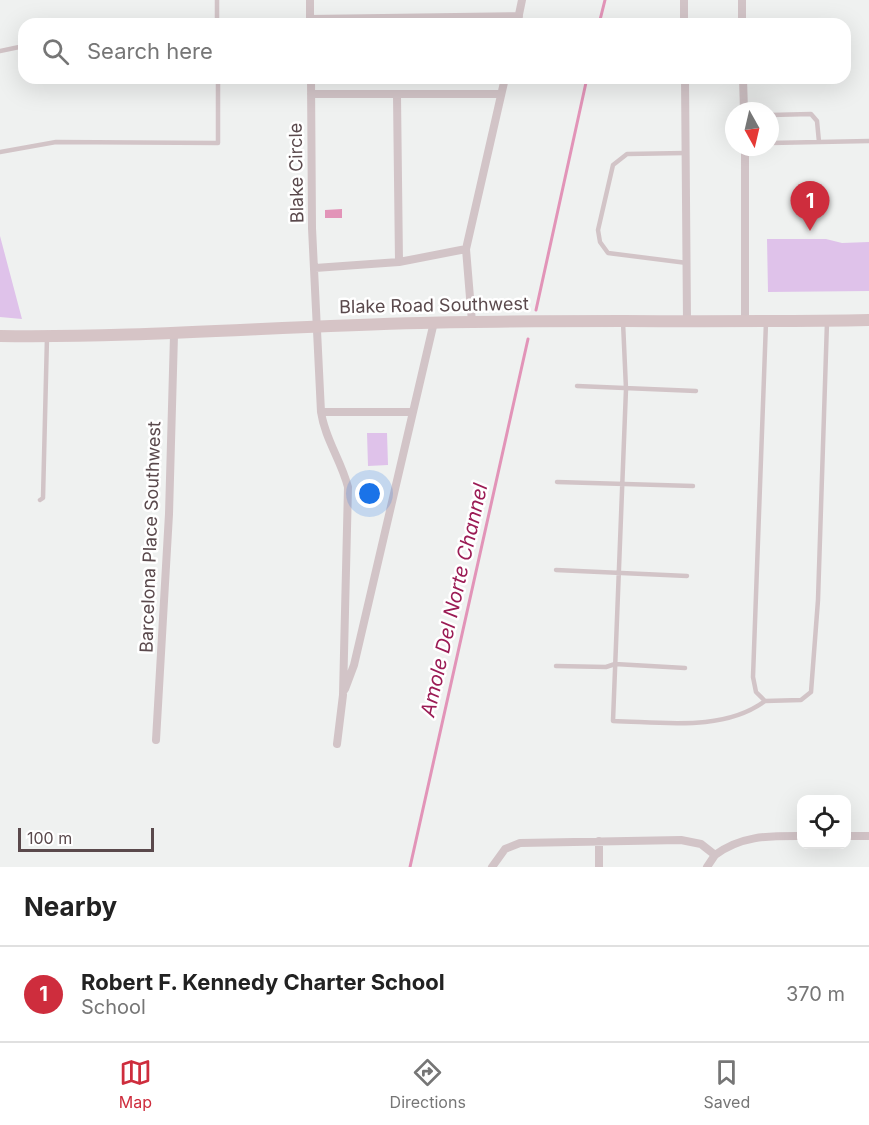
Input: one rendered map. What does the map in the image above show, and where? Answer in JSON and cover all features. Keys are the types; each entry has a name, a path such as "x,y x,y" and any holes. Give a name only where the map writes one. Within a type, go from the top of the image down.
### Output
{"main road":[{"name":"Blake Road Southwest","path":"0,336 174,335 318,325 434,322 827,322 869,320"}],"street":[{"path":"310,0 310,18"},
{"path":"518,18 522,0"},
{"path":"684,0 684,18"},
{"path":"742,0 742,18"},
{"name":"Blake Circle","path":"311,84 321,412 324,432 342,464 348,487 342,695"},
{"path":"472,322 466,249 504,84"},
{"path":"685,84 687,321"},
{"path":"743,84 744,102"},
{"path":"311,94 397,96 501,94"},
{"path":"397,96 399,262"},
{"path":"744,156 745,321"},
{"path":"315,268 399,262 466,249"},
{"path":"338,744 342,695 354,665 434,322"},
{"name":"Barcelona Place Southwest","path":"156,740 169,514 174,335"},
{"path":"321,412 412,412"},
{"path":"707,867 715,855 726,847 745,839 797,836"},
{"path":"851,836 869,836"},
{"path":"492,867 506,849 520,843 681,840 701,844 715,855"},
{"path":"599,841 599,867"}],"lane":[{"path":"217,0 217,18"},
{"path":"0,51 18,47"},
{"path":"0,152 56,142 218,142 218,84"},
{"path":"779,115 811,114 818,121 819,142"},
{"path":"779,143 869,141"},
{"path":"686,153 627,154 617,160 609,175 598,230 600,242 608,253 687,263"},
{"path":"765,701 756,692 753,677 766,321"},
{"path":"623,322 626,389 613,721 704,723 753,710 765,701 801,700 811,692 818,600 827,322"},
{"path":"40,500 44,498 47,337"},
{"path":"577,386 696,392"},
{"path":"557,482 693,486"},
{"path":"556,570 687,576"},
{"path":"556,666 606,667 615,664 685,668"}],"shaded area":[{"path":"342,209 342,218 325,218 325,210"},
{"path":"0,236 22,319 0,317"},
{"path":"767,239 869,242 869,291 768,292"},
{"path":"367,433 387,433 388,465 368,466"}],"waterway":[{"name":"Amole Del Norte Channel","path":"600,18 605,0"},
{"name":"Amole Del Norte Channel","path":"536,310 586,84"},
{"name":"Amole Del Norte Channel","path":"410,867 528,339"}],"place":[{"name":"Robert F. Kennedy Charter School","path":"810,231"}]}
